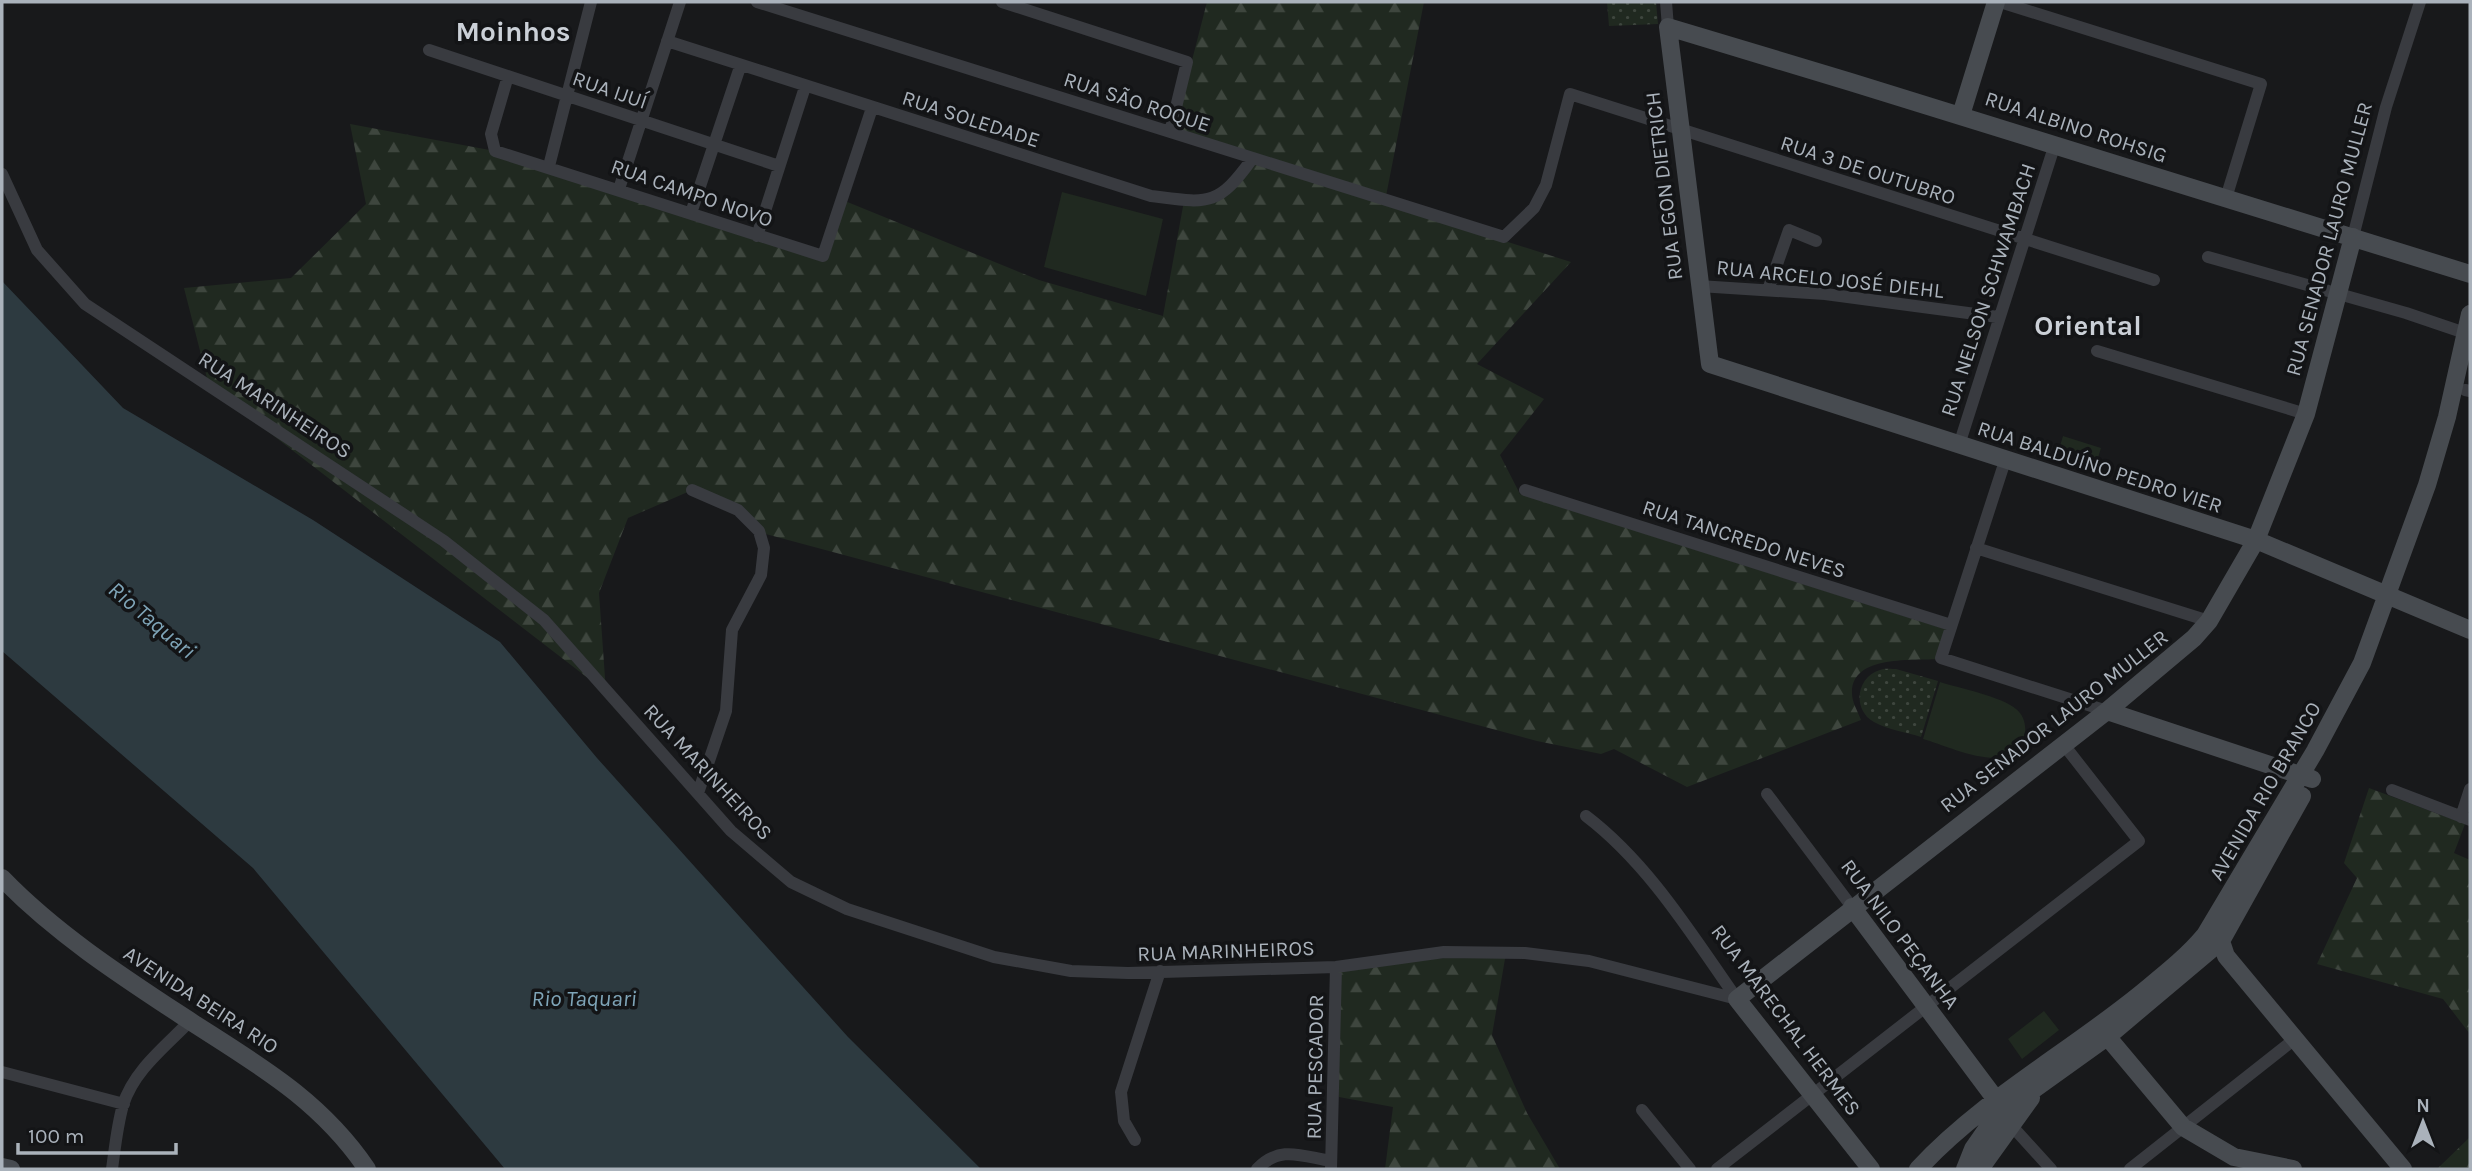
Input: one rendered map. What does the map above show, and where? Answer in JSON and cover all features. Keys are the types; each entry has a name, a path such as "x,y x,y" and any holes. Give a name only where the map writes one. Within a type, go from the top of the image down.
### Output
{"street":[{"path":"549,166 591,2"},
{"path":"619,189 680,2"},
{"name":"RUA SÃO ROQUE","path":"757,2 1504,237"},
{"path":"1002,2 1187,62 1170,132"},
{"name":"RUA EGON DIETRICH","path":"1666,2 1710,364"},
{"path":"1961,115 1998,2 2261,84 2226,198"},
{"name":"RUA SENADOR LAURO MULLER","path":"1737,999 1852,907 2108,711 2209,621 2256,540 2306,414 2386,107 2420,2"},
{"name":"RUA ALBINO ROHSIG","path":"1668,27 1961,115 2054,147 2470,274"},
{"name":"RUA SOLEDADE","path":"667,41 740,67 1151,196 1201,202 1231,187 1252,159"},
{"name":"RUA IJUÍ","path":"429,50 779,166"},
{"path":"691,213 740,67"},
{"name":"RUA CAMPO NOVO","path":"508,76 491,134 495,151 549,166 823,256 872,108"},
{"path":"757,236 804,87"},
{"name":"RUA 3 DE OUTUBRO","path":"1504,237 1534,208 1546,185 1570,94 2154,280"},
{"name":"RUA NELSON SCHWAMBACH","path":"1959,445 2054,147"},
{"name":"RUA MARINHEIROS","path":"2,174 37,250 85,304 274,426 444,541 544,620 732,831 791,882 846,909 994,957 1041,967 1117,973 1336,967 1444,952 1525,953 1589,961 1737,999"},
{"path":"1768,290 1789,230 1816,241"},
{"path":"2208,257 2465,333"},
{"name":"RUA ARCELO JOSÉ DIEHL","path":"1699,286 1825,294 1998,317"},
{"name":"AVENIDA RIO BRANCO","path":"2032,1084 2103,1032 2213,938 2358,694 2393,597 2427,485 2447,417 2470,314"},
{"path":"2097,351 2306,414"},
{"name":"RUA BALDUÍNO PEDRO VIER","path":"1710,364 2256,540 2470,630"},
{"name":"AVENIDA RIO BRANCO","path":"2393,597 2440,486 2468,391 2470,368"},
{"path":"2005,461 1941,658 2307,777"},
{"path":"692,490 738,510 759,531 764,548 761,575 732,630 726,711 698,793"},
{"name":"RUA TANCREDO NEVES","path":"1525,490 1951,625"},
{"path":"1976,548 2209,621"},
{"path":"1717,1169 2139,842 2064,745"},
{"path":"2392,790 2466,818 2470,789"},
{"name":"RUA NILO PEÇANHA","path":"1767,794 1928,1008 1996,1108"},
{"name":"RUA MARECHAL HERMES","path":"1586,816 1615,842 1665,898 1737,999 1871,1169"},
{"name":"AVENIDA BEIRA RIO","path":"2,877 46,920 190,1021 287,1083 323,1115 367,1169"},
{"path":"2213,938 2403,1169"},
{"name":"RUA PESCADOR","path":"1331,1165 1336,967"},
{"path":"1135,1140 1124,1121 1121,1092 1160,971"},
{"path":"112,1169 124,1104 144,1068 190,1021"},
{"path":"2103,1032 2183,1127 2234,1157 2293,1169"},
{"path":"2130,1169 2296,1038"},
{"path":"2,1072 124,1104"},
{"path":"1918,1169 1996,1108 2032,1084"},
{"path":"1980,1169 2011,1125 2032,1084"},
{"path":"1932,1169 1996,1108"},
{"path":"1965,1169 1996,1108"},
{"path":"1643,1110 1690,1169"},
{"path":"2011,1125 2051,1169"},
{"path":"1257,1169 1269,1157 1289,1153 1331,1165"},
{"path":"2,1167 11,1169"}],"green space":[{"path":"1207,2 1424,2 1386,196 1174,130"},
{"path":"1607,2 1656,2 1658,24 1609,26"},
{"path":"350,124 495,151 821,257 840,199 1039,280 1163,316 1184,201 1230,188 1250,160 1571,262 1477,364 1544,399 1500,455 1520,494 1948,630 1940,659 1900,660 1872,666 1861,672 1854,681 1852,697 1861,720 1687,787 1614,749 1601,754 1537,741 758,532 736,511 690,491 628,518 599,593 606,692 209,386 184,288 291,278 366,204"},
{"path":"1062,192 1163,219 1146,296 1044,267"},
{"path":"2063,436 2101,448 2094,471 2056,459"},
{"path":"1882,669 1896,669 1938,681 1921,737 1879,725 1862,710 1860,694 1866,679"},
{"path":"1940,682 1991,697 2016,709 2025,727 2024,739 2017,750 2007,756 1994,758 1963,752 1923,739"},
{"path":"2369,788 2465,824 2454,853 2470,860 2470,1034 2443,999 2317,964 2357,878 2344,863"},
{"path":"1506,953 1492,1035 1527,1113 1560,1169 1385,1169 1393,1107 1339,1097 1336,967"},
{"path":"2044,1011 2059,1030 2022,1059 2008,1039"},
{"path":"2470,1137 2470,1169 2437,1169"}],"water":[{"name":"Rio Taquari","path":"2,281 123,408 313,520 500,642 597,758 848,1037 981,1169 505,1169 253,868 2,651"}],"district":[{"name":"Moinhos","path":"513,31"},
{"name":"Oriental","path":"2088,325"}]}
